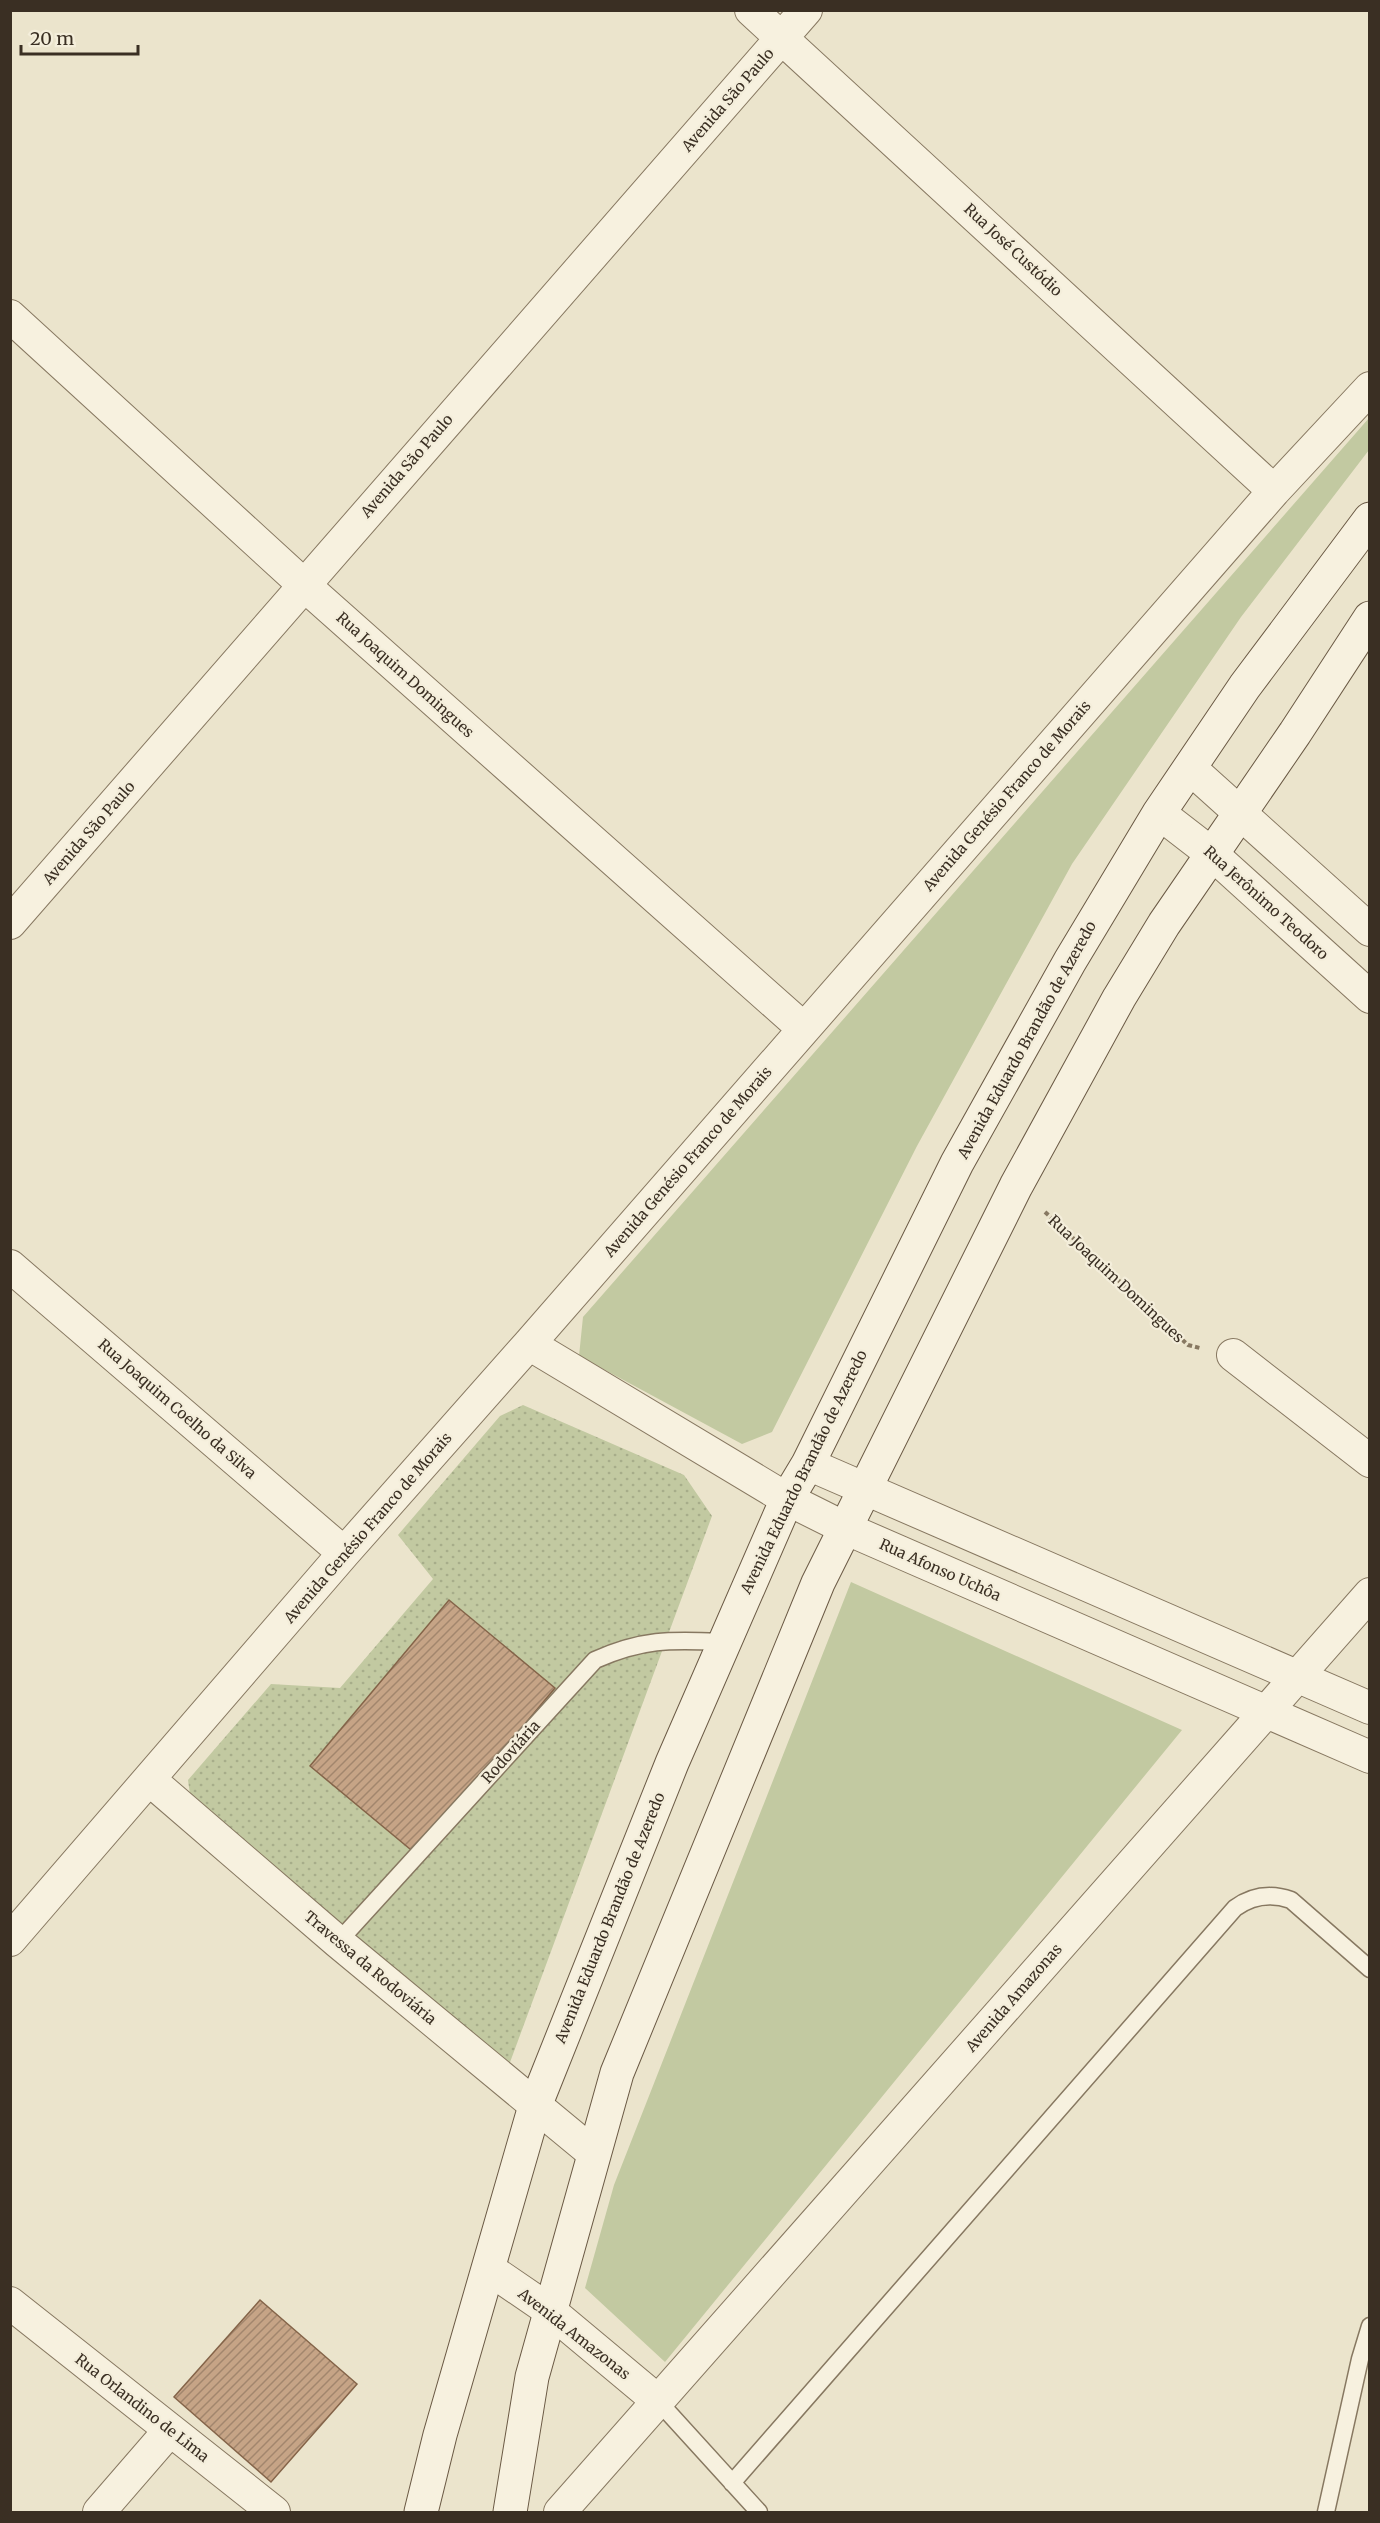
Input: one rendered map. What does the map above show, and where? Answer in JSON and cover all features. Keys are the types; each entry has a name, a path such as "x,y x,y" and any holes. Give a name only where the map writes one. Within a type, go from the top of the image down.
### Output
{"main road":[{"name":"Avenida Eduardo Brandão de Azeredo","path":"421,2512 440,2434 535,2106 672,1763 787,1499 808,1464 957,1163 1070,961 1159,813 1245,686 1370,519"},
{"path":"510,2512 532,2377 617,2073 818,1583 847,1529 1016,1186 1119,998 1164,924 1370,618"}],"street":[{"name":"Rua José Custódio","path":"751,10 1274,491"},
{"name":"Avenida São Paulo","path":"10,923 806,10"},
{"name":"Rua Joaquim Domingues","path":"10,316 304,585 804,1029"},
{"name":"Avenida Genésio Franco de Morais","path":"10,1940 344,1553 1274,491 1370,388"},
{"path":"1190,768 1370,930"},
{"name":"Rua Jerônimo Teodoro","path":"1159,813 1212,854 1370,997"},
{"name":"Rua Joaquim Coelho da Silva","path":"10,1266 344,1553"},
{"name":"Rua Afonso Uchôa","path":"529,1344 787,1499 847,1529 1370,1757"},
{"path":"1233,1355 1370,1461"},
{"path":"808,1464 1370,1708"},
{"name":"Avenida Amazonas","path":"560,2512 1370,1594"},
{"name":"Travessa da Rodoviária","path":"150,1780 338,1942 593,2153"},
{"name":"Avenida Amazonas","path":"489,2269 549,2310 658,2401"},
{"name":"Rua Orlandino de Lima","path":"10,2304 274,2512"},
{"path":"99,2512 170,2430"}],"lane":[{"name":"Rodoviária","path":"338,1942 595,1659 624,1647 644,1642 676,1640 724,1642"},
{"path":"732,2483 1235,1908 1257,1897 1278,1896 1291,1900 1370,1969"},
{"path":"1326,2512 1360,2359 1370,2326"},
{"path":"658,2401 759,2512"}],"path":[{"name":"Rua Joaquim Domingues","path":"1016,1186 1188,1345 1233,1355"}],"green space":[{"path":"1369,418 1369,450 1241,617 1072,864 917,1146 772,1432 742,1444 579,1356 583,1317"},
{"path":"523,1405 684,1475 712,1516 509,2065 193,1816 188,1780 271,1684 340,1688 433,1579 398,1535 500,1416"},
{"path":"851,1582 1182,1730 665,2362 585,2288 614,2185"}],"building":[{"path":"449,1600 555,1688 416,1854 310,1766"},
{"path":"260,2300 357,2384 271,2482 174,2397"}]}
